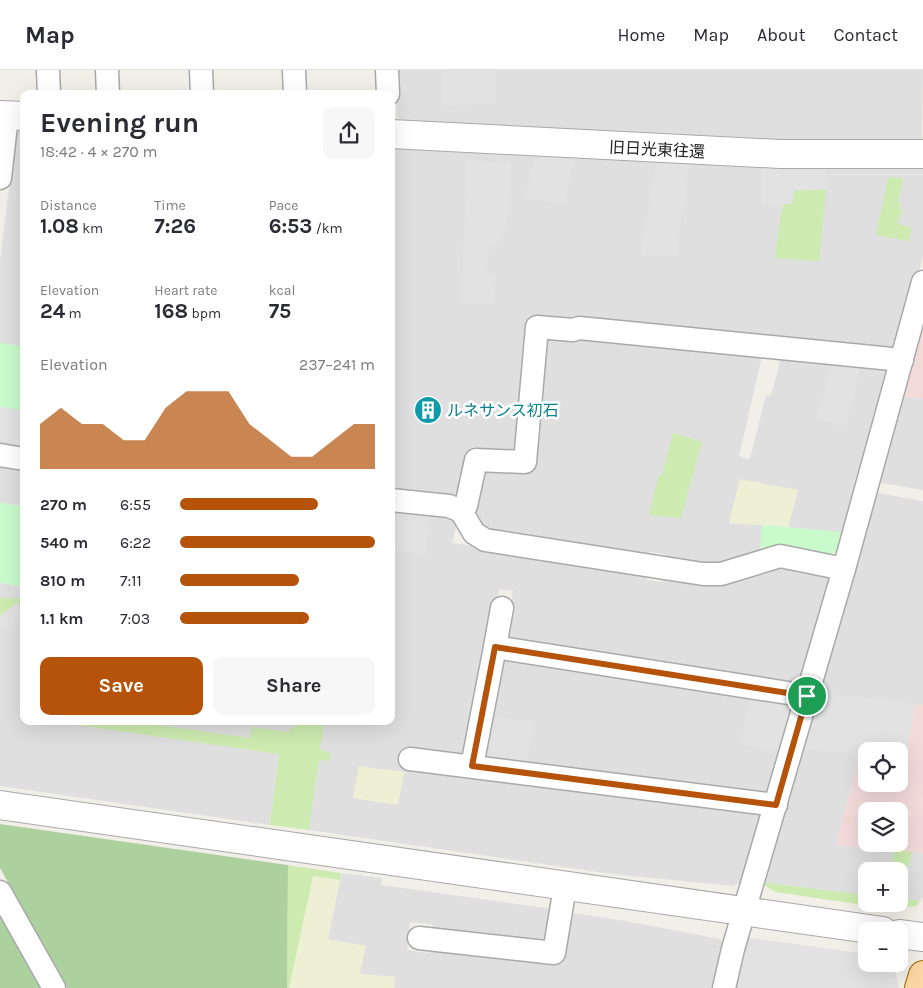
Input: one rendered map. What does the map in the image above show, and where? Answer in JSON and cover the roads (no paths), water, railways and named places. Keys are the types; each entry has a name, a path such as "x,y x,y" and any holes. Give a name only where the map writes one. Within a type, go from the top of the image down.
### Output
{"main road":[{"path":"918,988 923,974"}],"street":[{"path":"48,70 49,90"},
{"path":"107,70 108,90"},
{"path":"201,70 202,90"},
{"path":"294,70 295,90"},
{"path":"387,70 388,90"},
{"path":"0,178 10,116"},
{"name":"旧日光東往還","path":"395,134 780,154 923,154"},
{"path":"724,988 731,956 844,569 923,282"},
{"path":"461,510 466,506 476,460 525,462 537,327 608,331 902,360"},
{"path":"0,456 20,458"},
{"path":"395,500 449,506 461,510 474,533 485,540 703,574 721,574 780,556 844,569"},
{"path":"472,766 502,608"},
{"path":"495,647 807,696"},
{"path":"410,759 776,805"},
{"path":"0,805 858,927"},
{"path":"419,938 554,953 565,886"},
{"path":"0,892 54,988"},
{"path":"908,935 923,937"}],"place":[{"name":"ルネサンス初石","path":"428,410"}]}
